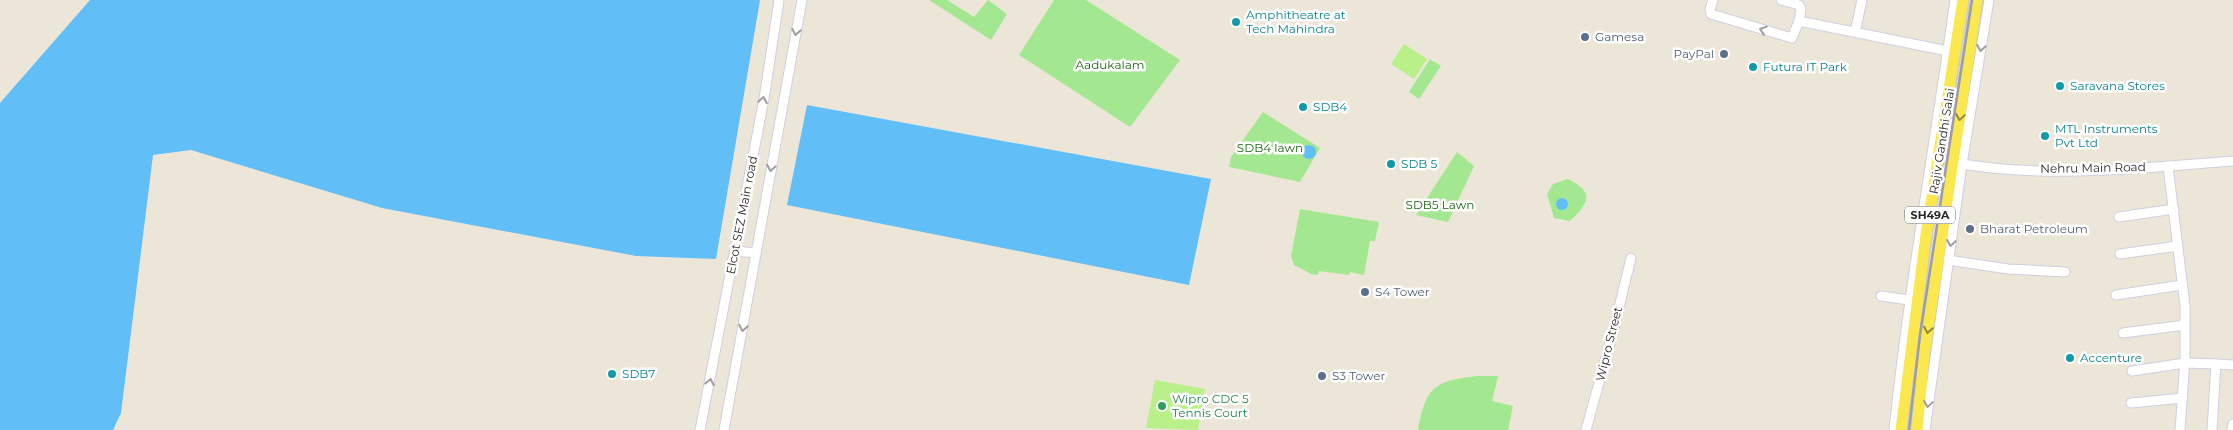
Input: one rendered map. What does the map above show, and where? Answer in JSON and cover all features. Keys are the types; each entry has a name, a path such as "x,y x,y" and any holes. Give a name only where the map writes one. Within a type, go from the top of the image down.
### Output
{"main road":[{"name":"Rajiv Gandhi Salai","path":"1901,430 1913,300 1963,0"},
{"name":"Rajiv Gandhi Salai","path":"1916,430 1932,303 1958,163 1977,0"},
{"path":"1913,300 1932,303"}],"street":[{"name":"Elcot SEZ Main road","path":"700,430 764,99 779,0"},
{"name":"Elcot SEZ Main road","path":"724,430 802,0"},
{"path":"1713,0 1710,9 1711,14 1789,38 1794,36 1800,19 1801,8 1799,5 1781,0"},
{"path":"1856,28 1862,0"},
{"path":"1894,430 1955,0"},
{"path":"1924,430 1948,260 1958,163 1989,0"},
{"path":"1800,19 1856,28 1948,49"},
{"path":"1800,19 1948,49"},
{"name":"Nehru Main Road","path":"1958,163 2018,170 2111,170 2233,161"},
{"path":"2168,166 2185,325 2185,363 2180,430"},
{"path":"2119,217 2174,209"},
{"path":"2120,254 2178,246"},
{"path":"735,251 756,253"},
{"name":"Wipro Street","path":"1586,430 1631,258"},
{"path":"1948,260 2008,269 2065,272"},
{"path":"2116,295 2182,285"},
{"path":"1881,296 1913,300"},
{"path":"2123,333 2185,325"},
{"path":"2132,371 2185,363 2233,365"},
{"path":"2212,430 2216,364"},
{"path":"2131,403 2183,398"},
{"path":"2232,430 2233,424"}],"green space":[{"path":"929,0 947,0 974,17 988,0 1007,14 991,40"},
{"name":"Aadukalam","path":"1054,0 1086,0 1180,60 1130,127 1019,55"},
{"path":"1404,44 1427,59 1414,79 1391,64"},
{"path":"1430,59 1441,66 1419,99 1409,92"},
{"name":"SDB4 lawn","path":"1263,112 1320,148 1300,182 1229,167 1231,157"},
{"name":"SDB5 Lawn","path":"1457,152 1474,166 1448,222 1416,215"},
{"path":"1568,179 1577,184 1586,193 1582,209 1570,221 1554,218 1547,194 1553,184"},
{"path":"1300,209 1379,222 1375,241 1370,241 1364,275 1350,272 1349,275 1319,271 1318,275 1311,274 1294,265 1291,256"},
{"path":"1477,376 1498,376 1492,401 1513,406 1508,430 1418,430 1425,404 1434,389 1451,380"},
{"path":"1155,380 1205,389 1198,430 1146,428"}],"water":[{"path":"90,0 760,0 716,259 636,256 382,208 191,150 153,155 121,413 113,430 0,430 0,103"},
{"path":"807,105 1211,179 1189,285 787,205"},
{"path":"1309,145 1314,147 1316,152 1314,157 1309,159 1304,157 1302,152 1304,147"},
{"path":"1560,198 1564,198 1568,204 1564,210 1560,210 1556,206 1556,202"}],"railway":[{"path":"1909,430 1920,335 1972,0"}],"place":[{"name":"Amphitheatre at Tech Mahindra","path":"1236,22"},
{"name":"Gamesa","path":"1585,37"},
{"name":"PayPal","path":"1724,54"},
{"name":"Futura IT Park","path":"1753,67"},
{"name":"Saravana Stores","path":"2060,86"},
{"name":"SDB4","path":"1303,107"},
{"name":"MTL Instruments Pvt Ltd","path":"2045,136"},
{"name":"SDB 5","path":"1391,164"},
{"name":"Bharat Petroleum","path":"1970,229"},
{"name":"S4 Tower","path":"1365,292"},
{"name":"Accenture","path":"2070,358"},
{"name":"SDB7","path":"612,374"},
{"name":"S3 Tower","path":"1322,376"},
{"name":"Wipro CDC 5 Tennis Court","path":"1162,406"}]}
